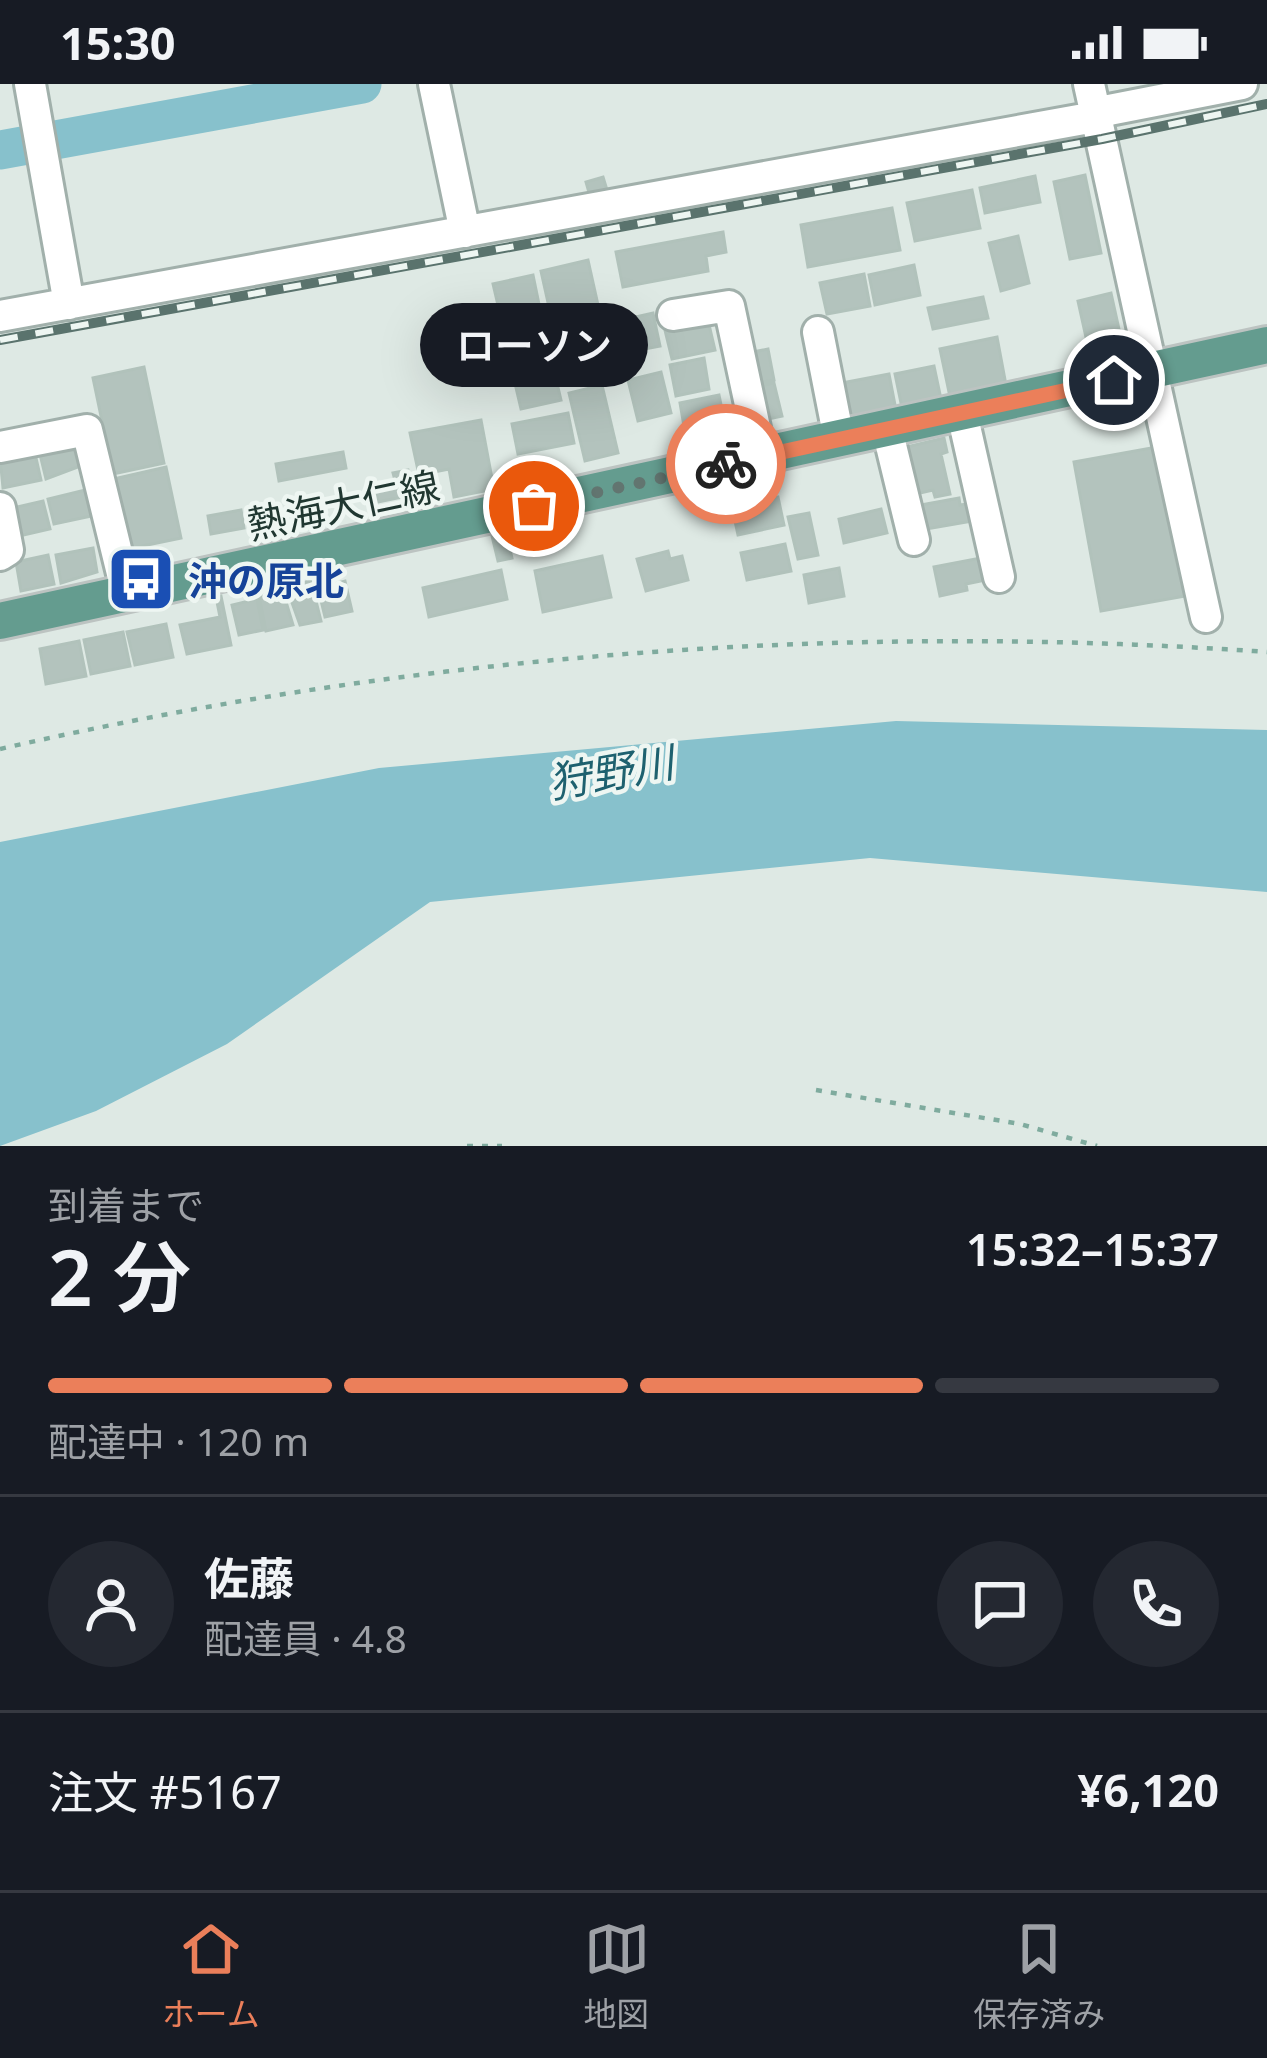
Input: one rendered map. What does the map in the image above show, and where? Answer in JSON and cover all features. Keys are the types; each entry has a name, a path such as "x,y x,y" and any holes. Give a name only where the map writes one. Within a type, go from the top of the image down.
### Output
{"main road":[{"name":"熱海大仁線","path":"0,621 1267,345"}],"street":[{"path":"30,84 69,304"},
{"path":"434,84 465,232"},
{"path":"1089,84 1206,617"},
{"path":"0,316 1095,117 1109,110 1242,84"},
{"path":"673,315 729,305 761,456"},
{"path":"818,332 839,439"},
{"path":"962,412 999,577"},
{"path":"887,429 914,540"},
{"path":"0,447 87,430 127,594"},
{"path":"0,508 8,550 0,555"}],"path":[{"path":"0,749 235,702 549,658 966,640 1267,652"},
{"path":"816,1090 1020,1124 1097,1146"},
{"path":"466,1146 502,1146"}],"water":[{"name":"狩野川","path":"896,721 1267,730 1267,892 870,858 430,902 227,1044 96,1111 0,1146 0,842 379,768"}],"building":[{"path":"1085,175 1101,253 1070,259 1054,182"},
{"path":"1035,176 1040,202 985,213 980,188"},
{"path":"603,177 607,190 590,196 586,182"},
{"path":"972,190 980,228 915,241 907,203"},
{"path":"892,208 900,250 808,267 801,225"},
{"path":"723,232 726,252 706,256 708,271 623,287 616,252"},
{"path":"1018,236 1029,283 1001,291 989,243"},
{"path":"588,260 602,323 555,334 541,271"},
{"path":"914,265 920,295 875,305 869,275"},
{"path":"864,274 870,306 827,314 820,283"},
{"path":"533,275 540,309 501,318 493,284"},
{"path":"1111,293 1124,352 1091,360 1078,301"},
{"path":"983,297 988,318 933,329 928,308"},
{"path":"653,313 660,346 639,350 641,358 623,363 614,322"},
{"path":"707,316 715,350 672,359 664,326"},
{"path":"997,337 1006,385 950,397 940,349"},
{"path":"768,349 774,380 759,383 753,352"},
{"path":"704,358 709,389 676,396 670,365"},
{"path":"553,366 561,400 521,409 513,375"},
{"path":"934,366 941,399 902,408 895,374"},
{"path":"144,367 164,463 113,474 93,378"},
{"path":"661,372 671,413 638,421 628,380"},
{"path":"889,374 896,410 849,419 842,383"},
{"path":"774,383 782,416 768,419 760,386"},
{"path":"602,385 618,453 585,461 569,393"},
{"path":"719,395 725,424 685,432 680,403"},
{"path":"568,413 574,443 518,454 512,424"},
{"path":"481,420 494,489 454,497 449,469 419,475 410,433"},
{"path":"944,438 947,452 941,454 950,494 935,497 933,490 916,494 906,447"},
{"path":"77,441 83,465 46,479 39,450"},
{"path":"1157,447 1185,596 1101,611 1074,462"},
{"path":"34,449 41,480 3,488 0,457"},
{"path":"343,452 346,468 279,481 276,464"},
{"path":"166,467 181,538 128,549 114,479"},
{"path":"408,470 415,503 404,506 402,497 378,502 375,489 396,484 393,473"},
{"path":"85,490 91,516 54,524 48,499"},
{"path":"778,497 784,525 738,535 732,507"},
{"path":"959,498 960,505 968,504 972,521 926,529 921,505"},
{"path":"43,501 50,529 15,537 8,509"},
{"path":"881,509 887,533 844,543 839,519"},
{"path":"241,510 244,528 211,534 208,516"},
{"path":"809,513 818,555 798,559 788,517"},
{"path":"506,533 512,558 498,561 492,536"},
{"path":"785,544 791,571 747,580 741,553"},
{"path":"93,548 97,572 61,583 56,555"},
{"path":"668,551 670,559 682,556 688,580 646,591 637,559"},
{"path":"48,555 54,584 21,591 16,562"},
{"path":"602,556 611,597 543,612 535,571"},
{"path":"986,557 990,579 940,596 934,567"},
{"path":"839,568 844,596 809,603 804,575"},
{"path":"501,570 507,599 429,617 423,588"},
{"path":"311,581 321,621 300,625 286,586"},
{"path":"345,581 352,611 325,617 318,588"},
{"path":"283,592 293,625 266,631 259,596"},
{"path":"221,596 231,645 187,654 180,625 220,617 216,597"},
{"path":"257,599 263,630 239,635 232,605"},
{"path":"166,624 173,657 135,665 127,632"},
{"path":"123,632 130,666 91,674 84,640"},
{"path":"79,641 86,676 46,684 40,649"}],"waterway":[{"path":"0,150 362,84"}],"railway":[{"path":"0,340 1102,139 1267,104"}],"way so far":[{"path":"534,506 726,464"}],"place":[{"name":"ローソン","path":"534,506"},
{"name":"沖の原北","path":"141,579"}],"route":[{"path":"726,464 1114,380"}]}
